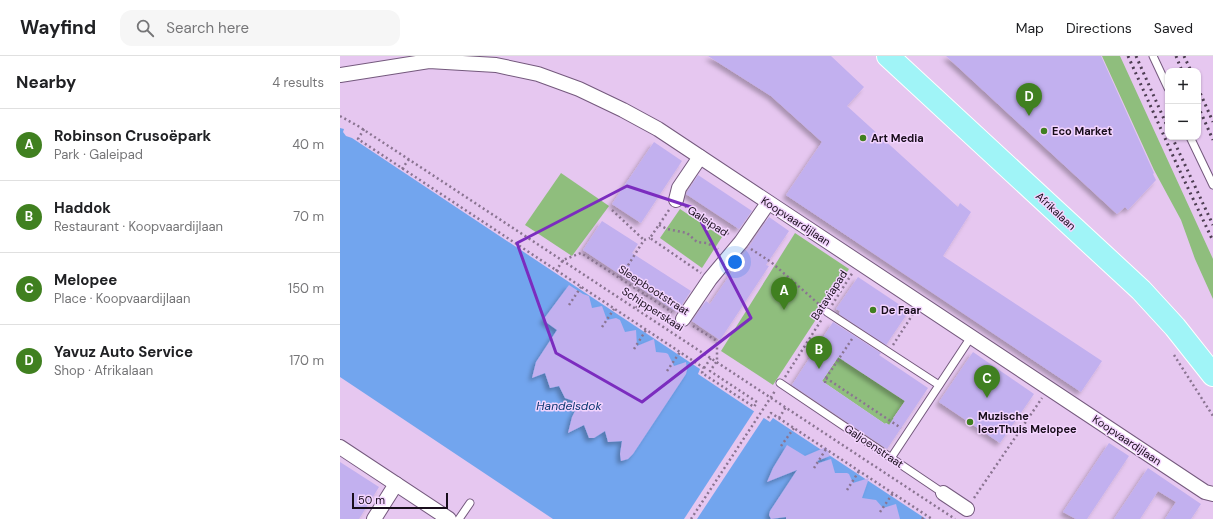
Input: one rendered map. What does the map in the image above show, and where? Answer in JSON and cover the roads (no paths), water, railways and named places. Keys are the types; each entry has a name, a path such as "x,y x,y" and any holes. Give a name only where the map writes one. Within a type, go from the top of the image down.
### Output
{"main road":[{"name":"Afrikalaan","path":"888,56 1141,290 1176,327 1213,375"}],"street":[{"name":"Koopvaardijlaan","path":"340,75 429,61 496,65 538,74 579,89 623,110 658,129 1205,492 1213,494"},
{"name":"Galeipad","path":"676,200 679,188 700,157"},
{"name":"Galeipad","path":"683,320 710,279 741,242 768,203"},
{"path":"340,447 449,519"},
{"path":"374,519 396,484"},
{"name":"Galjoenstraat","path":"943,493 967,509"}],"lane":[{"path":"1153,56 1165,82"},
{"path":"1191,140 1213,185"},
{"path":"827,312 939,385"},
{"path":"891,458 971,337"},
{"name":"Galjoenstraat","path":"780,383 943,493"},
{"path":"459,519 470,503"}],"water":[{"name":"Handelsdok","path":"340,128 344,129 343,132 346,136 352,138 700,369 698,374 770,422 773,418 926,519 553,519 340,377"}],"railway":[{"path":"1128,56 1213,241"},
{"path":"1136,56 1165,121"},
{"path":"1176,56 1181,68"},
{"path":"1184,56 1190,68"},
{"path":"1201,95 1213,122"},
{"path":"1201,113 1213,140"},
{"path":"1173,140 1213,225"}],"place":[{"name":"Yavuz Auto Service","path":"1029,116"},
{"name":"Eco Market","path":"1044,131"},
{"name":"Art Media","path":"863,138"},
{"name":"Robinson Crusoëpark","path":"784,310"},
{"name":"De Faar","path":"873,310"},
{"name":"Haddok","path":"819,369"},
{"name":"Melopee","path":"987,398"},
{"name":"Muzische leerThuis Melopee","path":"970,422"}]}
